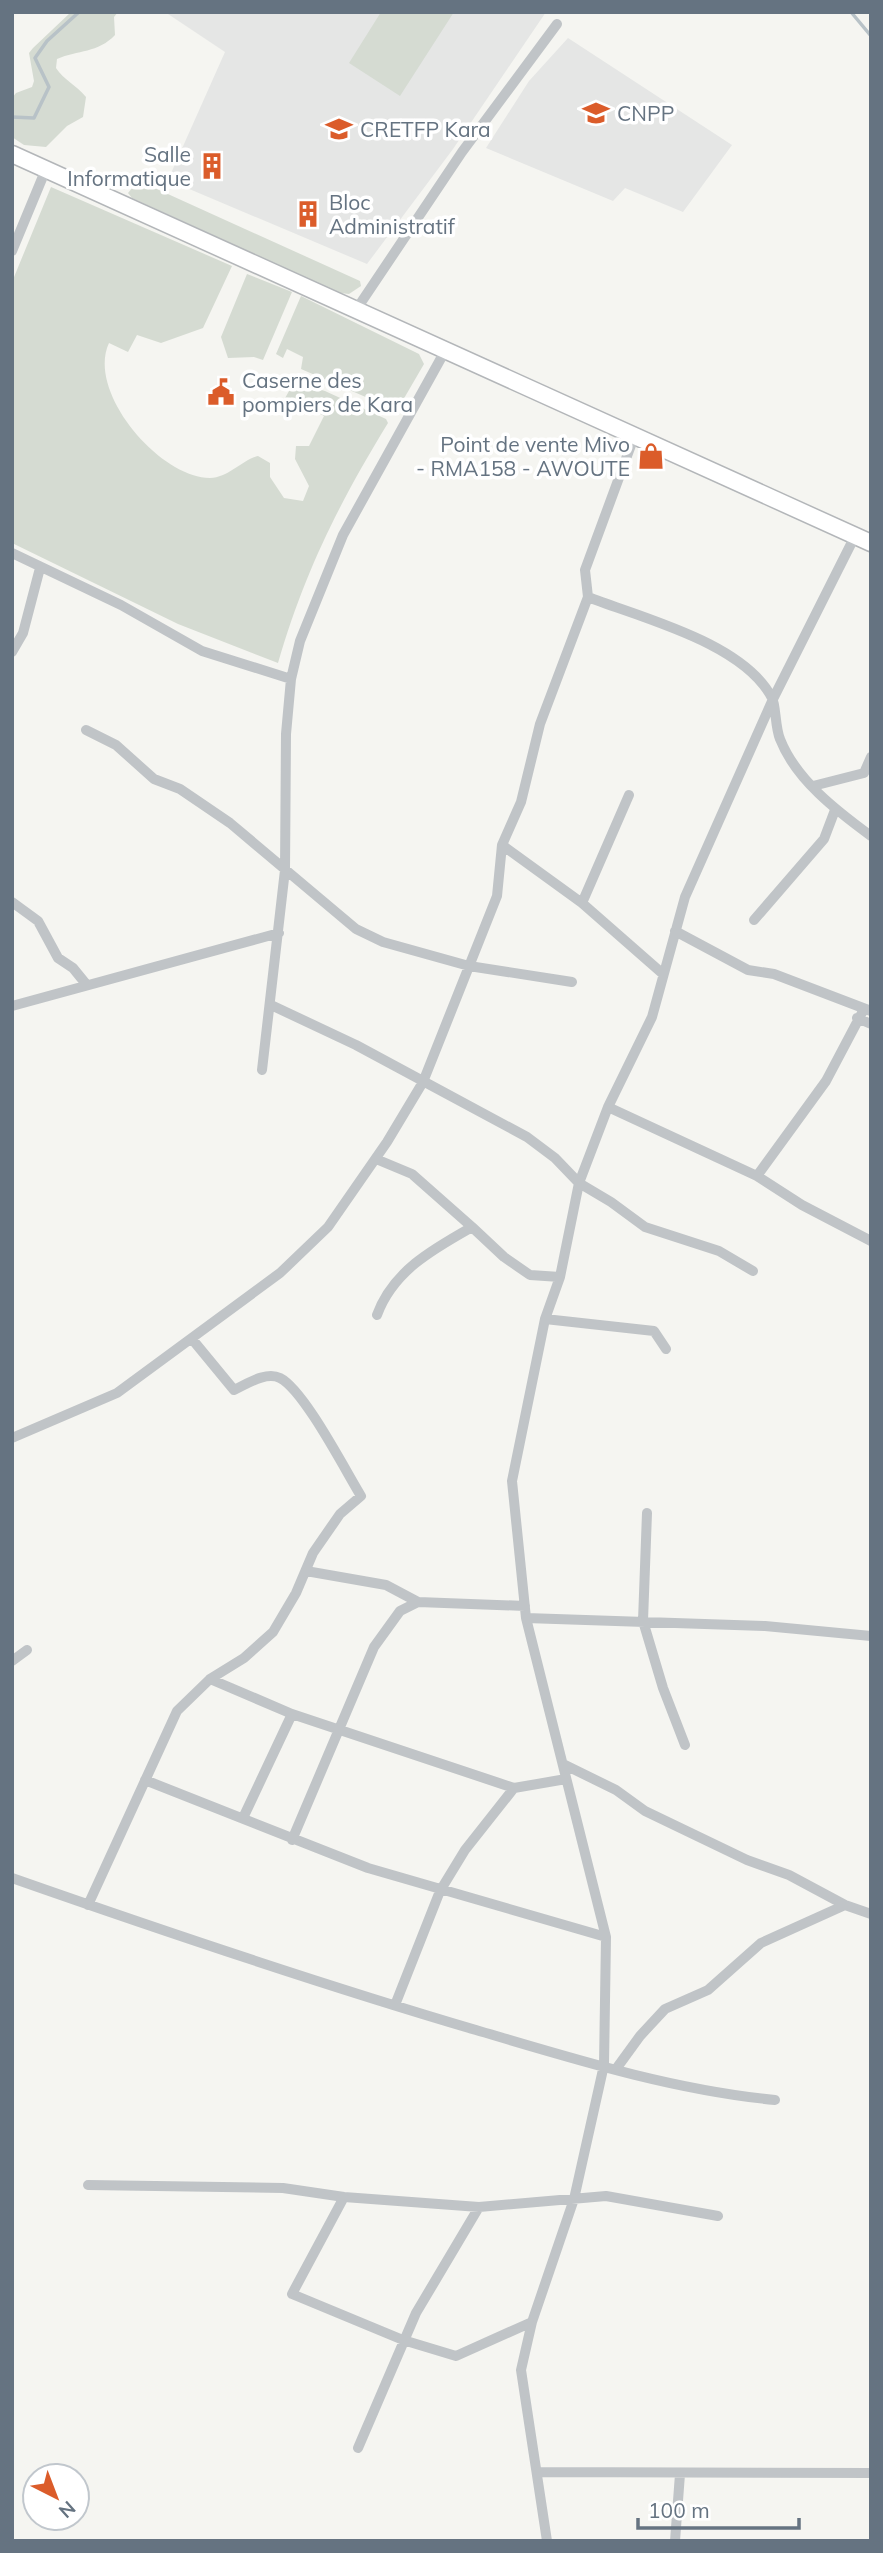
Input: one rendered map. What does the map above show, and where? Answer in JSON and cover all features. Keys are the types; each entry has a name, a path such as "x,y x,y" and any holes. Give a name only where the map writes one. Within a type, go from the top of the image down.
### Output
{"highway":[{"path":"12,154 854,538 871,543"}],"street":[{"path":"356,310 462,152 557,24"},
{"path":"12,251 46,169"},
{"path":"262,1070 285,870 286,734 291,679 300,641 343,534 445,351"},
{"path":"12,1438 117,1393 280,1273 328,1227 376,1159 423,1082 497,897 502,845 522,802 540,724 588,597 585,570 634,437"},
{"path":"547,2541 521,2370 532,2322 574,2199 604,2065 606,1937 526,1618 512,1481 545,1319 560,1277 579,1184 608,1107 652,1017 685,897 773,699 854,538"},
{"path":"12,553 121,605 202,651 291,679"},
{"path":"12,652 23,633 40,568"},
{"path":"588,597 718,648 750,671 773,699 774,720 781,742 813,786 835,810 871,836"},
{"path":"86,730 116,745 154,779 180,789 230,823 356,929 383,942 469,966 572,982"},
{"path":"813,786 864,773 871,757"},
{"path":"582,903 629,795"},
{"path":"754,920 824,839 835,810"},
{"path":"502,845 582,903 663,975"},
{"path":"12,902 38,921 58,958 73,968 86,984"},
{"path":"676,931 748,970 774,974 864,1012 871,1024"},
{"path":"12,1006 279,933"},
{"path":"271,1005 356,1045 527,1137 555,1157 579,1184 611,1202 645,1227 719,1251 752,1271"},
{"path":"757,1175 826,1081 864,1012"},
{"path":"608,1107 757,1175 802,1205 871,1241"},
{"path":"376,1159 412,1174 504,1257 530,1275 560,1277"},
{"path":"377,1315 384,1294 401,1274 443,1243 472,1227"},
{"path":"545,1319 654,1331 667,1349"},
{"path":"88,1905 177,1711 210,1679 244,1658 274,1632 306,1572 313,1553 340,1514 361,1496 300,1396 280,1378 264,1376 234,1390 192,1339"},
{"path":"648,1513 643,1621 685,1745"},
{"path":"306,1572 386,1585 418,1602 525,1606"},
{"path":"292,1840 374,1647 400,1611 418,1602"},
{"path":"526,1618 765,1626 871,1636"},
{"path":"12,1661 27,1650"},
{"path":"210,1679 292,1714 514,1788 566,1779"},
{"path":"243,1818 292,1714"},
{"path":"563,1765 616,1790 656,1816 747,1860 789,1875 845,1905 871,1914"},
{"path":"145,1780 292,1840 440,1891 606,1937"},
{"path":"395,2005 440,1891 465,1850 514,1788"},
{"path":"12,1878 209,1948 395,2005 615,2069 721,2094 775,2100"},
{"path":"615,2069 640,2035 665,2009 708,1990 761,1943 845,1905"},
{"path":"88,2185 257,2187 344,2197 479,2207 606,2196 718,2216"},
{"path":"344,2197 292,2294 403,2340 456,2356 532,2322"},
{"path":"358,2448 376,2413 403,2340 437,2273 479,2207"},
{"path":"538,2472 871,2473"},
{"path":"675,2541 680,2474"}],"shaded area":[{"path":"71,12 118,12 114,17 115,35 95,48 57,59 56,68 59,72 86,97 83,117 67,126 46,147 24,145 12,137 12,98 16,93 32,87 34,81 29,53"},
{"path":"165,12 546,12 453,149 367,264 168,180 225,52"},
{"path":"381,12 454,12 400,96 349,63"},
{"name":"CNPP","path":"568,38 732,145 683,212 625,188 613,201 486,148 529,81"},
{"path":"148,185 360,281 361,286 349,294 340,293 132,198 128,193 133,187"},
{"path":"51,187 232,266 203,328 161,343 137,335 128,352 109,343 105,363 108,385 118,407 132,429 170,464 190,474 210,478 223,475 258,456 270,463 270,477 284,498 303,501 309,486 295,459 296,446 309,446 324,416 295,401 288,415 284,412 284,400 294,382 325,391 386,419 388,423 324,539 288,630 278,663 178,624 12,543 12,282"},
{"path":"247,274 292,292 263,360 254,357 228,358 221,337"},
{"path":"301,296 419,354 424,364 399,407 391,408 301,369 303,357 287,349 283,358 276,354"}],"waterway":[{"path":"12,117 34,118 49,87 35,58 47,41 79,12"},
{"path":"851,12 871,36"}],"place":[{"name":"CNPP","path":"596,113"},
{"name":"CRETFP Kara","path":"339,129"},
{"name":"Salle Informatique","path":"212,166"},
{"name":"Bloc Administratif","path":"308,214"},
{"name":"Caserne des pompiers de Kara","path":"221,392"},
{"name":"Point de vente Mivo - RMA158 - AWOUTE","path":"651,456"}]}
